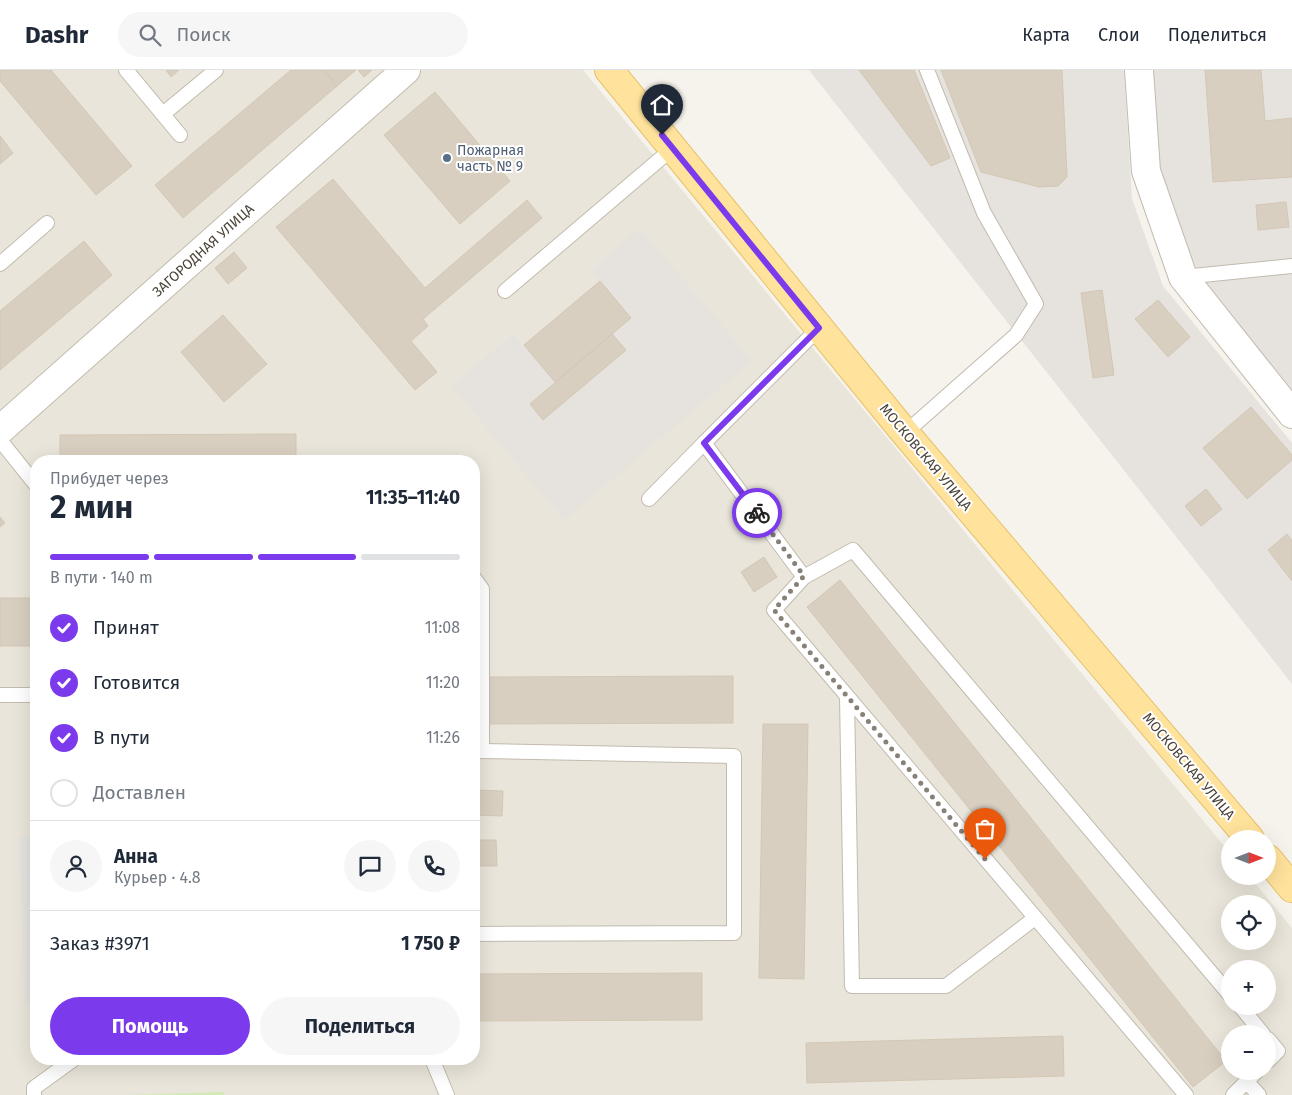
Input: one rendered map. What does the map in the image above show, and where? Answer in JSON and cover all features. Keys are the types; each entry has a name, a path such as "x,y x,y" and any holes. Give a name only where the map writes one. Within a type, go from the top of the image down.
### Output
{"main road":[{"name":"МОСКОВСКАЯ УЛИЦА","path":"609,70 905,432 1242,830"},
{"path":"1276,869 1292,888"}],"street":[{"name":"ЗАГОРОДНАЯ УЛИЦА","path":"0,430 406,70"},
{"path":"1140,70 1146,171 1183,277 1292,414"}],"lane":[{"path":"126,70 180,135"},
{"path":"163,114 216,70"},
{"path":"905,432 1016,335 1036,304 984,213 927,70"},
{"path":"505,292 673,148"},
{"path":"0,264 47,223"},
{"path":"1183,277 1292,266"},
{"path":"650,499 819,328"},
{"path":"0,440 30,477"},
{"path":"704,443 804,576"},
{"path":"1186,1095 774,610 804,576 852,550 1221,984"},
{"path":"480,586 482,589 480,670"},
{"path":"0,694 30,695"},
{"path":"847,697 852,986 946,986 1035,918"},
{"path":"480,752 734,756 734,933 480,934"},
{"path":"1247,1015 1256,1025"},
{"path":"34,1095 34,1088 66,1065"},
{"path":"434,1065 447,1095"},
{"path":"1233,1095 1246,1082 1259,1095"}],"shaded area":[{"path":"0,70 583,70 1221,842 1221,885 1256,885 1265,895 1221,895 1221,950 1276,950 1276,909 1292,928 1292,1095 0,1095","holes":["591,270 752,361 451,385 513,333 524,345 600,281"]},
{"path":"809,70 1124,70 1132,199 1163,286 1292,443 1292,684"},
{"path":"1150,70 1292,70 1292,404 1221,318 1171,216 1155,165"},
{"path":"640,228 752,361 564,520 451,385 513,333 524,345 600,281 591,270"},
{"path":"30,836 30,1002 25,1002 19,837"}],"green space":[{"path":"224,1092 224,1095 126,1095"}],"building":[{"path":"0,70 51,70 132,166 96,195 0,81"},
{"path":"166,70 179,70 171,77"},
{"path":"291,70 324,70 337,86 183,218 155,185"},
{"path":"324,70 356,70 337,86"},
{"path":"358,70 372,70 364,77"},
{"path":"859,70 914,70 950,158 931,166"},
{"path":"941,70 1062,70 1067,177 1058,186 1039,187 981,172"},
{"path":"1205,70 1261,70 1265,121 1292,118 1292,177 1213,182"},
{"name":"Пожарная часть № 9","path":"435,92 510,181 460,224 384,135"},
{"path":"0,136 13,153 0,164"},
{"path":"333,179 425,288 527,200 542,218 423,319 428,326 411,341 437,372 415,390 276,227"},
{"path":"1286,202 1289,227 1258,230 1256,205"},
{"path":"84,241 112,275 0,370 0,311"},
{"path":"234,252 247,268 228,284 215,268"},
{"path":"600,281 631,318 555,382 524,345"},
{"path":"1102,290 1114,375 1093,378 1081,293"},
{"path":"1158,300 1190,337 1168,357 1135,319"},
{"path":"223,315 267,364 224,402 181,352"},
{"path":"612,334 626,350 543,420 530,404"},
{"path":"1251,407 1292,455 1292,460 1247,499 1203,448"},
{"path":"296,434 296,455 60,455 60,435"},
{"path":"1206,489 1222,509 1201,526 1185,506"},
{"path":"0,517 5,523 0,527"},
{"path":"1287,534 1292,541 1292,581 1268,550"},
{"path":"764,557 777,577 754,592 741,572"},
{"path":"840,580 1221,1055 1221,1065 1193,1087 807,607"},
{"path":"0,598 30,598 30,646 0,646"},
{"path":"733,676 733,723 490,724 490,677"},
{"path":"763,724 808,724 804,979 759,978"},
{"path":"480,790 503,791 502,816 480,815"},
{"path":"480,840 496,840 497,866 480,866"},
{"path":"702,973 702,1020 480,1021 480,974"},
{"path":"1063,1036 1064,1076 807,1083 806,1043"}],"way so far":[{"path":"757,513 804,576 774,610 985,859"}],"place":[{"name":"Пожарная часть № 9","path":"447,158"}],"route":[{"path":"662,135 819,328 704,443 757,513"}]}
